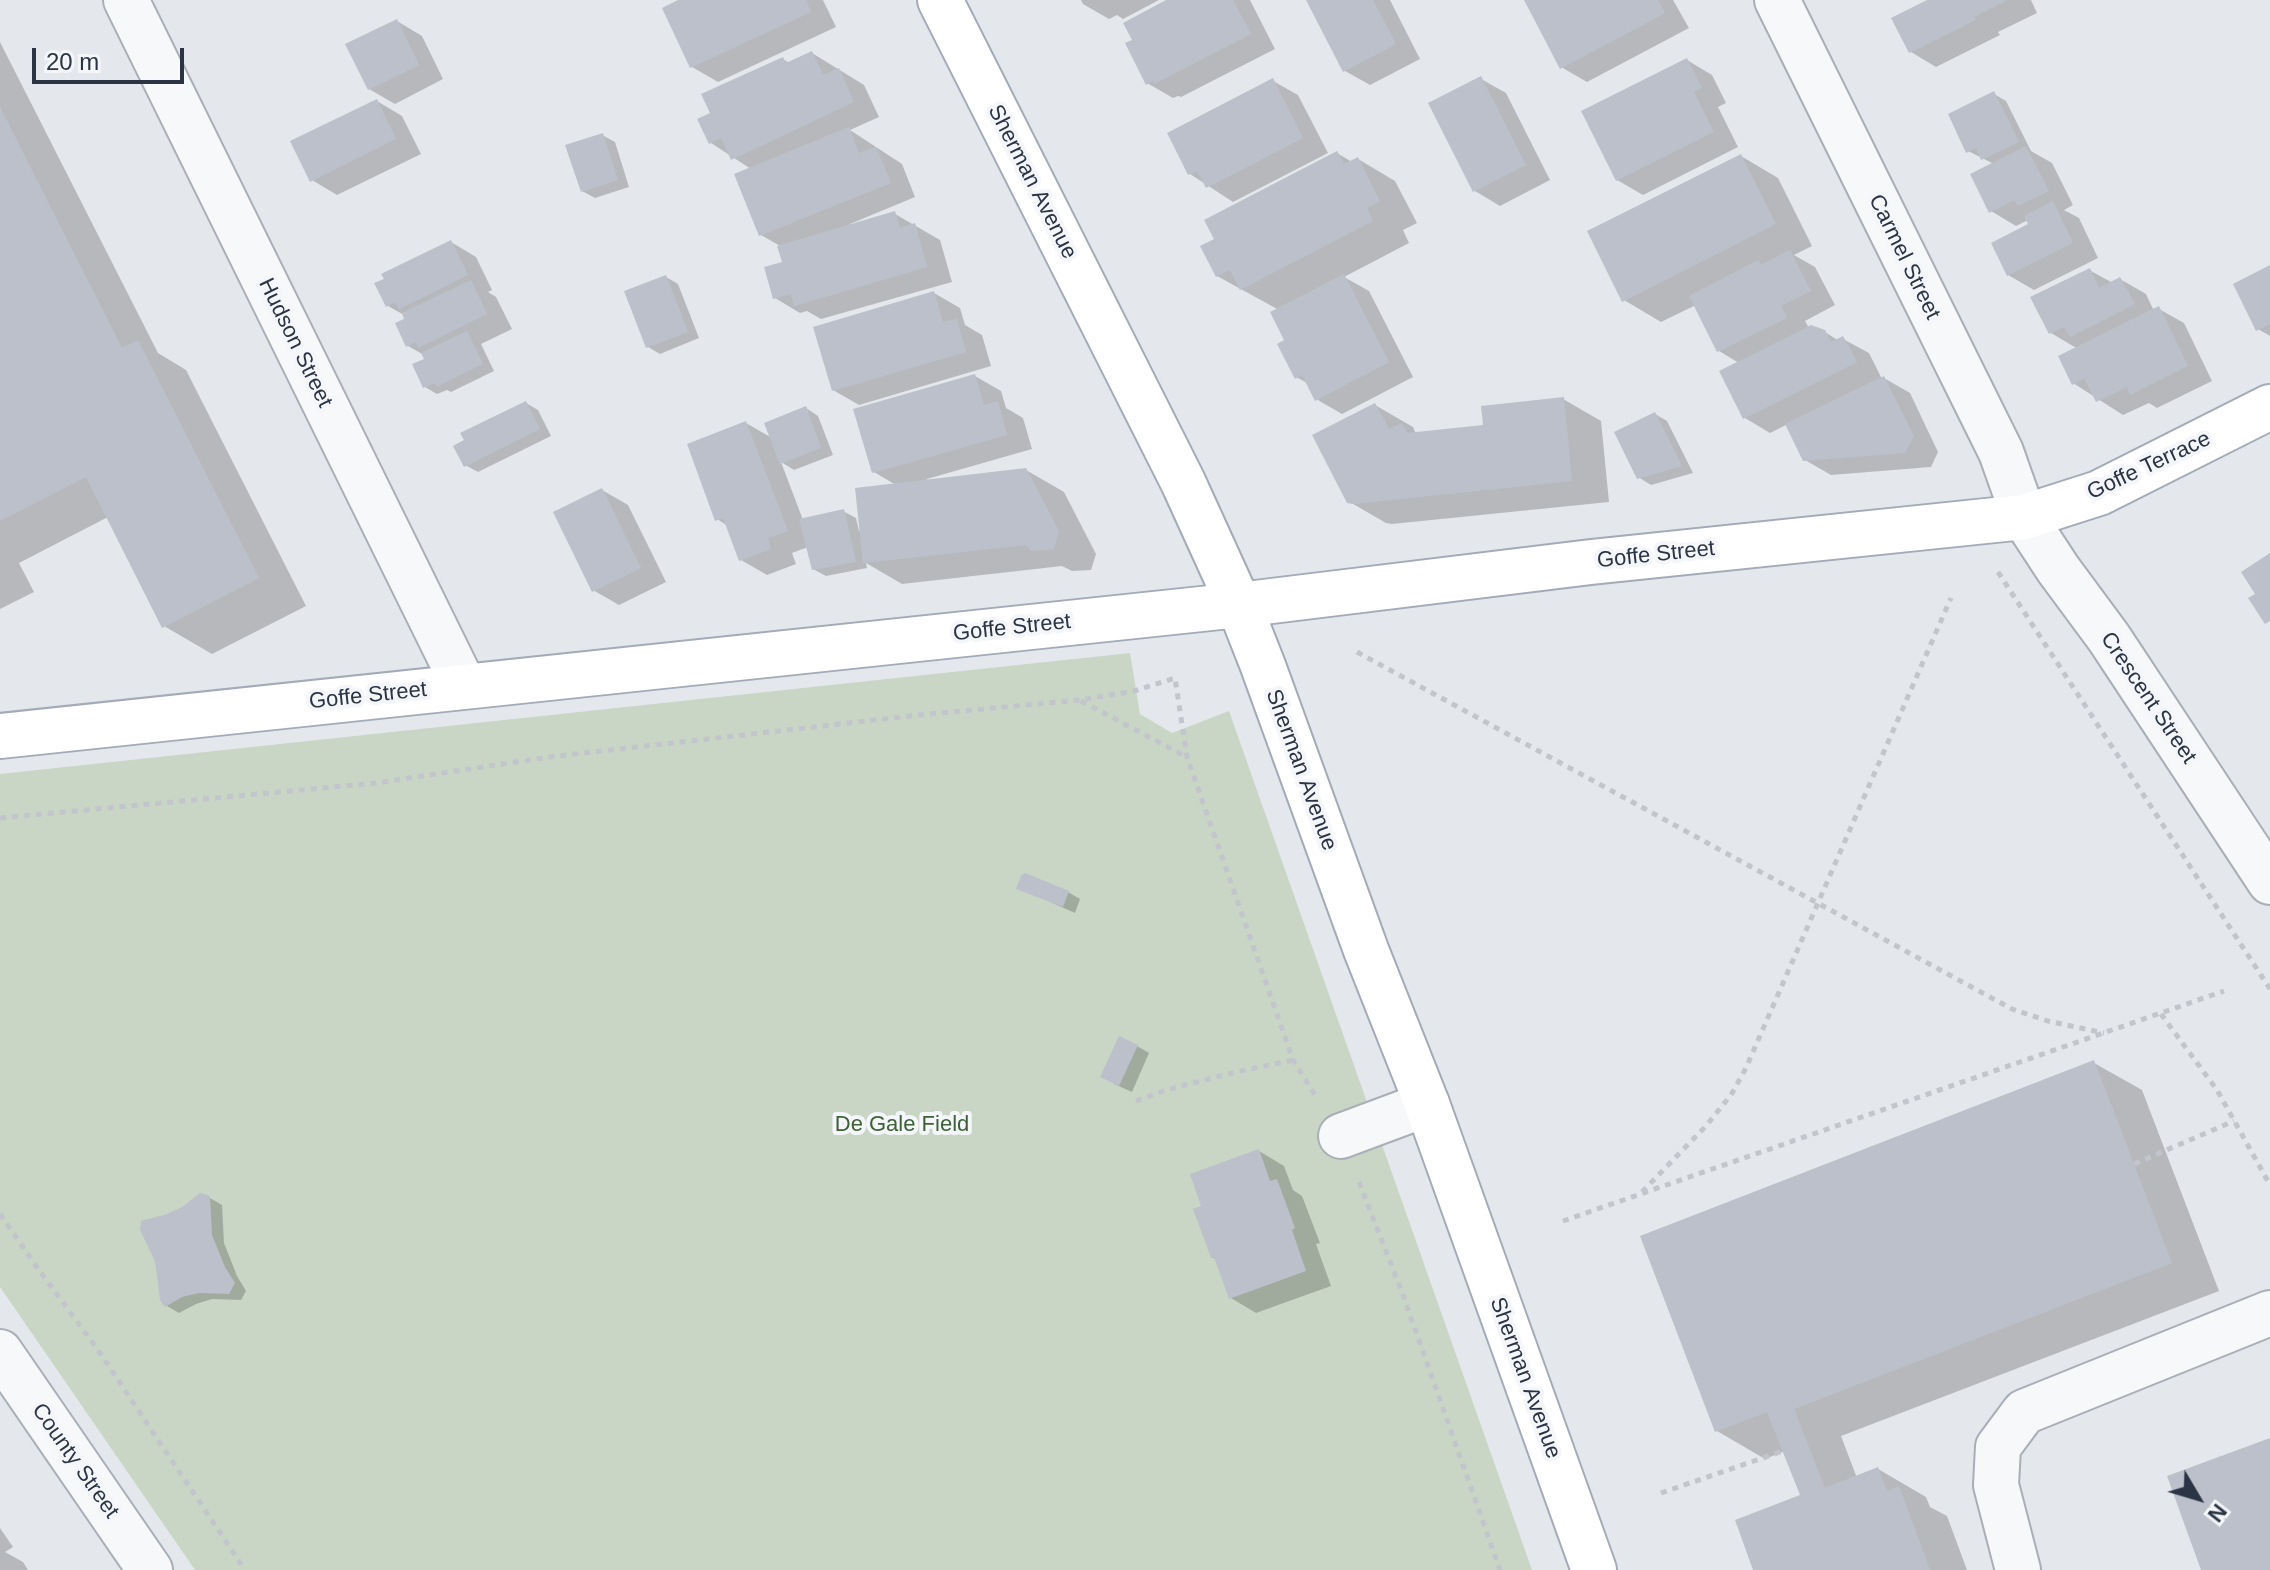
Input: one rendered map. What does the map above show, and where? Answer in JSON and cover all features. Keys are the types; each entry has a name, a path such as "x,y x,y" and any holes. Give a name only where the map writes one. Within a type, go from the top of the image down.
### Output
{"main road":[{"name":"Sherman Avenue","path":"940,0 1183,482 1239,605 1366,950 1427,1104 1594,1570"},
{"name":"Goffe Terrace","path":"2024,517 2099,493 2270,407"},
{"name":"Goffe Street","path":"0,736 1239,605 1591,562 2024,517"}],"street":[{"name":"Hudson Street","path":"126,0 464,686"},
{"name":"Carmel Street","path":"1777,0 2001,452 2024,517"},
{"name":"Crescent Street","path":"2024,517 2109,638 2270,882"},
{"path":"1341,1136 1427,1104"},
{"path":"2018,1570 1996,1485 1998,1447 2024,1412 2270,1313"},
{"name":"County Street","path":"0,1352 150,1570"}],"path":[{"path":"1969,524 2005,585 2270,989"},
{"path":"1639,1195 1705,1127 1731,1095 1746,1068 1951,598"},
{"path":"1357,652 2012,1009 2048,1021 2104,1033"},
{"path":"0,818 376,783 549,757 1080,700 1134,691 1175,678"},
{"path":"1080,700 1187,757"},
{"path":"1563,1221 2224,991"},
{"path":"2161,1014 2217,1090 2270,1185"},
{"path":"1136,1101 1166,1090 1293,1060"},
{"path":"2134,1164 2234,1121"},
{"path":"0,1214 98,1350 245,1570"},
{"path":"1661,1493 1783,1451"}],"green space":[{"name":"De Gale Field","path":"1130,653 1140,714 1172,733 1229,711 1532,1570 195,1570 0,1287 0,774"}],"building":[{"path":"678,0 806,0 811,12 690,68 662,8"},
{"path":"1166,0 1233,0 1251,34 1154,84 1153,81 1146,85 1125,43 1132,40 1123,23"},
{"path":"1306,0 1373,0 1396,44 1343,72"},
{"path":"1524,0 1658,0 1665,13 1560,69"},
{"path":"1927,0 2008,0 1974,17 1976,20 1909,53 1891,18"},
{"path":"397,19 419,65 368,90 345,44"},
{"path":"812,51 823,75 839,68 854,102 731,160 721,138 709,144 697,119 710,113 701,94 783,57 786,63"},
{"path":"1687,58 1702,88 1694,92 1714,132 1616,181 1581,111"},
{"path":"1481,76 1526,165 1473,192 1428,103"},
{"path":"1273,78 1303,138 1206,188 1197,171 1188,175 1167,133"},
{"path":"1994,91 2019,142 1981,160 1976,148 1966,153 1948,114"},
{"path":"377,99 396,139 310,182 290,141"},
{"path":"0,107 122,348 138,340 259,578 162,628 86,477 0,521"},
{"path":"849,127 859,153 876,147 891,183 759,236 734,174"},
{"path":"603,133 618,180 581,192 565,145"},
{"path":"2026,146 2049,191 2018,206 2014,200 1989,213 1970,174"},
{"path":"1337,151 1344,164 1358,157 1380,201 1367,208 1373,221 1240,290 1230,270 1216,277 1200,246 1214,239 1204,220"},
{"path":"1741,154 1776,224 1622,302 1587,231"},
{"path":"2053,201 2073,243 2007,276 1991,243 2028,224 2024,216"},
{"path":"895,211 900,228 915,223 927,267 794,306 791,294 773,299 764,267 782,262 777,246"},
{"path":"451,240 468,275 399,309 395,302 386,307 374,283 384,279 381,274"},
{"path":"1790,250 1811,291 1781,306 1787,318 1717,352 1689,296 1758,260 1761,265"},
{"path":"2270,265 2270,324 2256,331 2233,284"},
{"path":"2090,268 2099,288 2120,277 2135,304 2070,337 2064,327 2049,334 2030,297"},
{"path":"1344,274 1389,362 1315,401 1302,375 1295,379 1277,344 1284,340 1270,312"},
{"path":"666,275 688,332 646,348 624,291"},
{"path":"471,280 487,314 418,348 416,342 406,347 395,323 404,319 402,313"},
{"path":"934,291 943,322 957,319 966,352 832,391 813,327"},
{"path":"2159,306 2188,366 2130,395 2127,387 2096,402 2084,378 2072,385 2058,356"},
{"path":"1811,325 1825,330 1831,342 1843,336 1857,362 1743,419 1719,371"},
{"path":"467,331 483,364 437,387 435,383 423,388 412,364 424,359 421,353"},
{"path":"975,374 984,405 998,401 1007,435 872,473 853,409"},
{"path":"1884,376 1914,436 1905,453 1803,461 1785,424"},
{"path":"1564,397 1572,481 1347,503 1312,435 1375,403 1389,429 1402,423 1407,433 1483,425 1481,406"},
{"path":"526,401 540,429 464,467 453,446 464,440 460,433"},
{"path":"806,406 821,448 780,464 764,423"},
{"path":"1655,412 1682,466 1637,479 1614,432"},
{"path":"746,421 788,531 768,538 771,549 739,561 723,518 715,521 687,444"},
{"path":"1026,468 1059,531 1054,549 1032,551 1026,545 863,563 855,488"},
{"path":"602,488 641,568 592,592 553,512"},
{"path":"844,509 856,562 812,570 799,519"},
{"path":"2270,553 2270,621 2265,624 2248,598 2255,594 2241,572"},
{"path":"1025,873 1069,891 1063,907 1016,889"},
{"path":"1119,1036 1138,1045 1119,1086 1100,1077"},
{"path":"2094,1060 2172,1263 1794,1409 1825,1488 1878,1467 1887,1491 1899,1486 1930,1570 1753,1570 1735,1520 1800,1495 1767,1412 1715,1432 1640,1236"},
{"path":"1259,1149 1270,1181 1277,1179 1295,1228 1292,1230 1306,1271 1229,1299 1193,1209 1201,1206 1190,1174"},
{"path":"200,1193 210,1196 212,1235 235,1283 229,1294 199,1293 182,1297 165,1307 160,1300 155,1261 140,1230 141,1221 182,1207"},
{"path":"2270,1438 2270,1570 2201,1570 2167,1476"}]}
